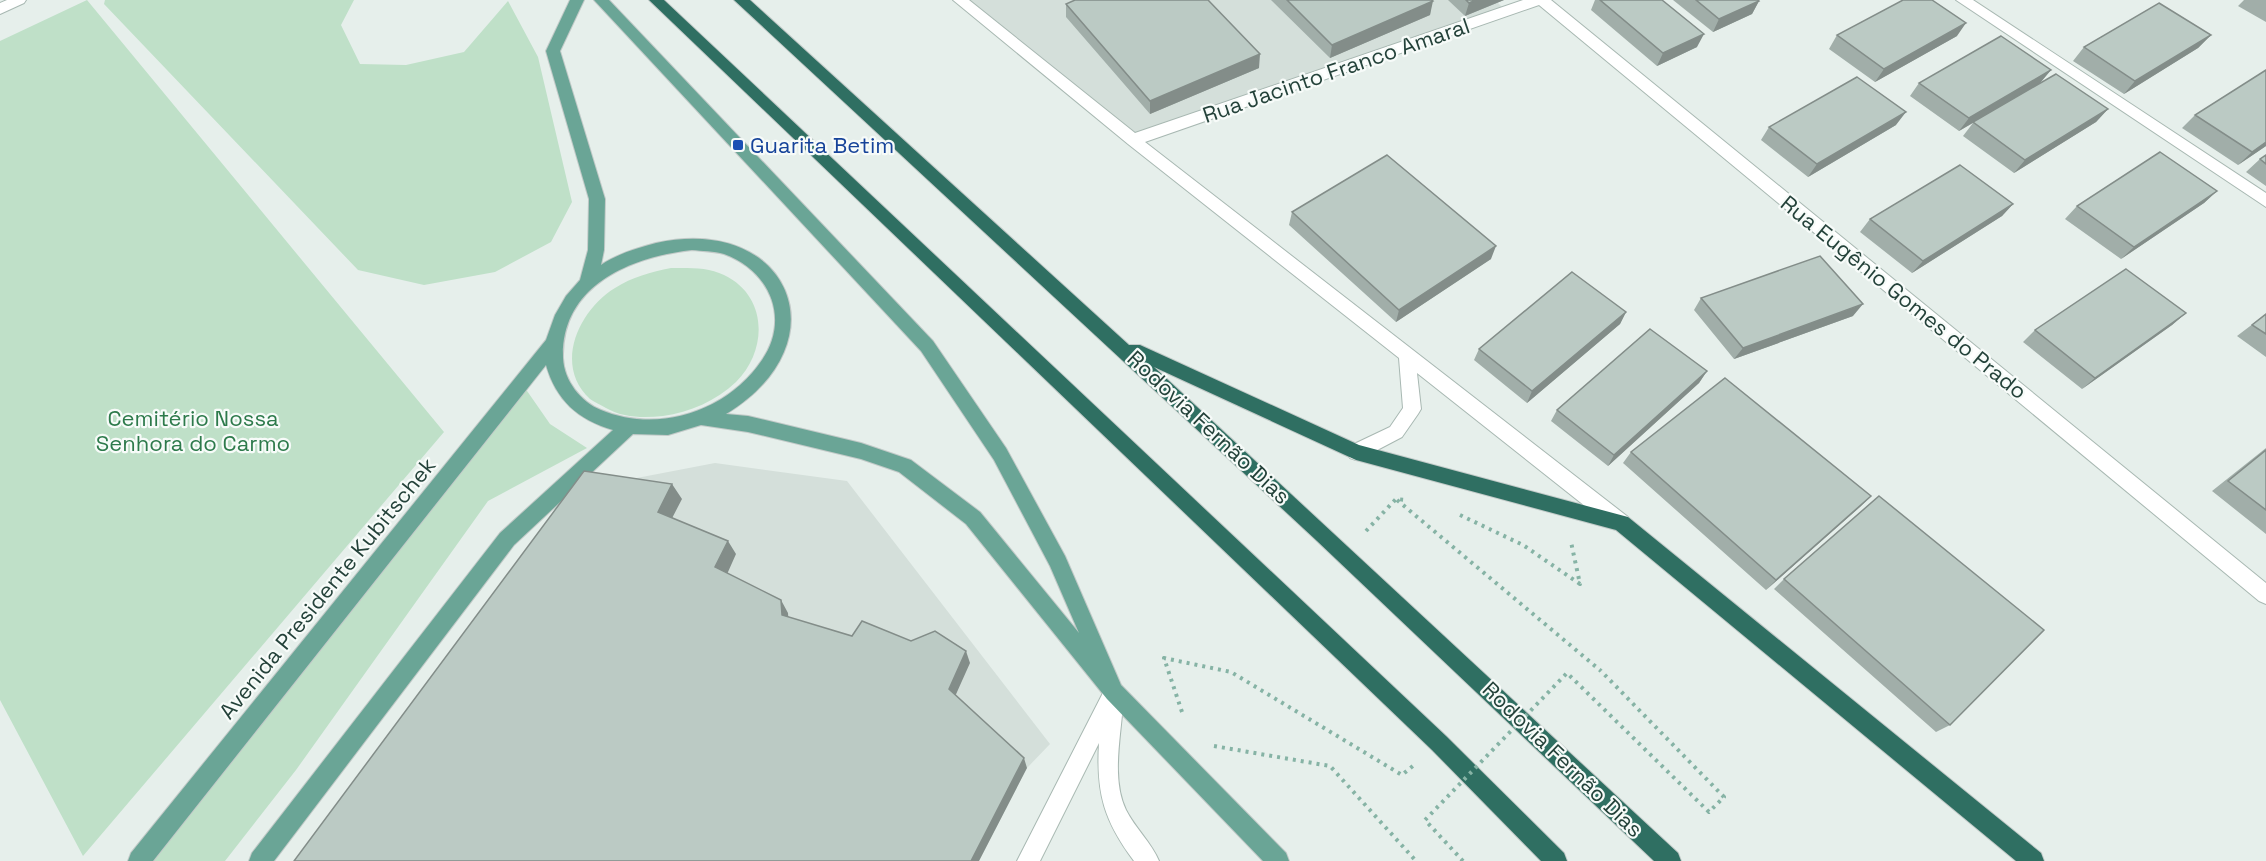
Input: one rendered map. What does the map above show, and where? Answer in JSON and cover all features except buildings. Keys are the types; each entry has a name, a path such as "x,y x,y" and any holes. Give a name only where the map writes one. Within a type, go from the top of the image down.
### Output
{"highway":[{"path":"656,0 1438,743 1556,861"},
{"name":"Rodovia Fernão Dias","path":"741,0 1119,343 1670,861"},
{"path":"1119,343 1356,452 1621,523 2033,861"}],"main road":[{"path":"577,0 553,51 597,200 596,250 588,283"},
{"path":"601,0 927,346 1000,454 1053,552 1114,692"},
{"path":"692,244 726,249 755,262 776,284 785,312 781,342 765,372 737,399 701,418 668,427 630,427 595,418 570,399 555,374 552,345 562,315 588,283 618,262 654,248 692,244"},
{"name":"Avenida Presidente Kubitschek","path":"139,861 552,345"},
{"path":"701,418 748,424 861,451 905,466 973,518 1114,692 1278,861"},
{"path":"260,861 507,539 630,427"}],"street":[{"path":"0,9 19,0"},
{"path":"960,0 1133,140 1621,523"},
{"name":"Rua Jacinto Franco Amaral","path":"1133,140 1540,0"},
{"name":"Rua Eugênio Gomes do Prado","path":"1540,0 2266,595"},
{"path":"1963,0 2266,201"},
{"path":"1356,452 1396,432 1412,409 1407,354"},
{"path":"1028,861 1114,692"},
{"path":"1114,692 1108,759 1112,804 1130,838 1148,861"}],"path":[{"path":"1344,553 1396,499"},
{"path":"1396,499 1416,501"},
{"path":"1396,499 1601,671 1724,797 1709,812 1567,673 1425,820 1463,861"},
{"path":"1456,512 1523,545 1580,584 1563,506"},
{"path":"1192,742 1164,658 1232,672 1402,775 1438,743"},
{"path":"1175,757 1192,742"},
{"path":"1192,742 1330,766 1416,861"}],"shaded area":[{"path":"960,0 1495,0 1506,11 1133,140"},
{"path":"715,463 847,481 1050,744 1027,768 979,861 320,861 595,486"}],"green space":[{"name":"Cemitério Nossa Senhora do Carmo","path":"87,0 444,432 83,856 0,700 0,41"},
{"path":"105,0 354,0 341,25 360,64 406,65 464,52 508,1 538,57 572,202 551,242 495,272 424,285 358,270 104,4"},
{"path":"671,268 698,268 712,271 738,284 749,296 756,310 758,340 754,355 736,382 720,395 693,408 663,416 648,417 613,411 590,399 579,385 573,370 572,355 575,339 591,310 615,288 642,275"},
{"path":"525,388 550,424 587,448 488,501 296,770 225,861 136,861"}],"place":[{"name":"Guarita Betim","path":"738,145"}]}
